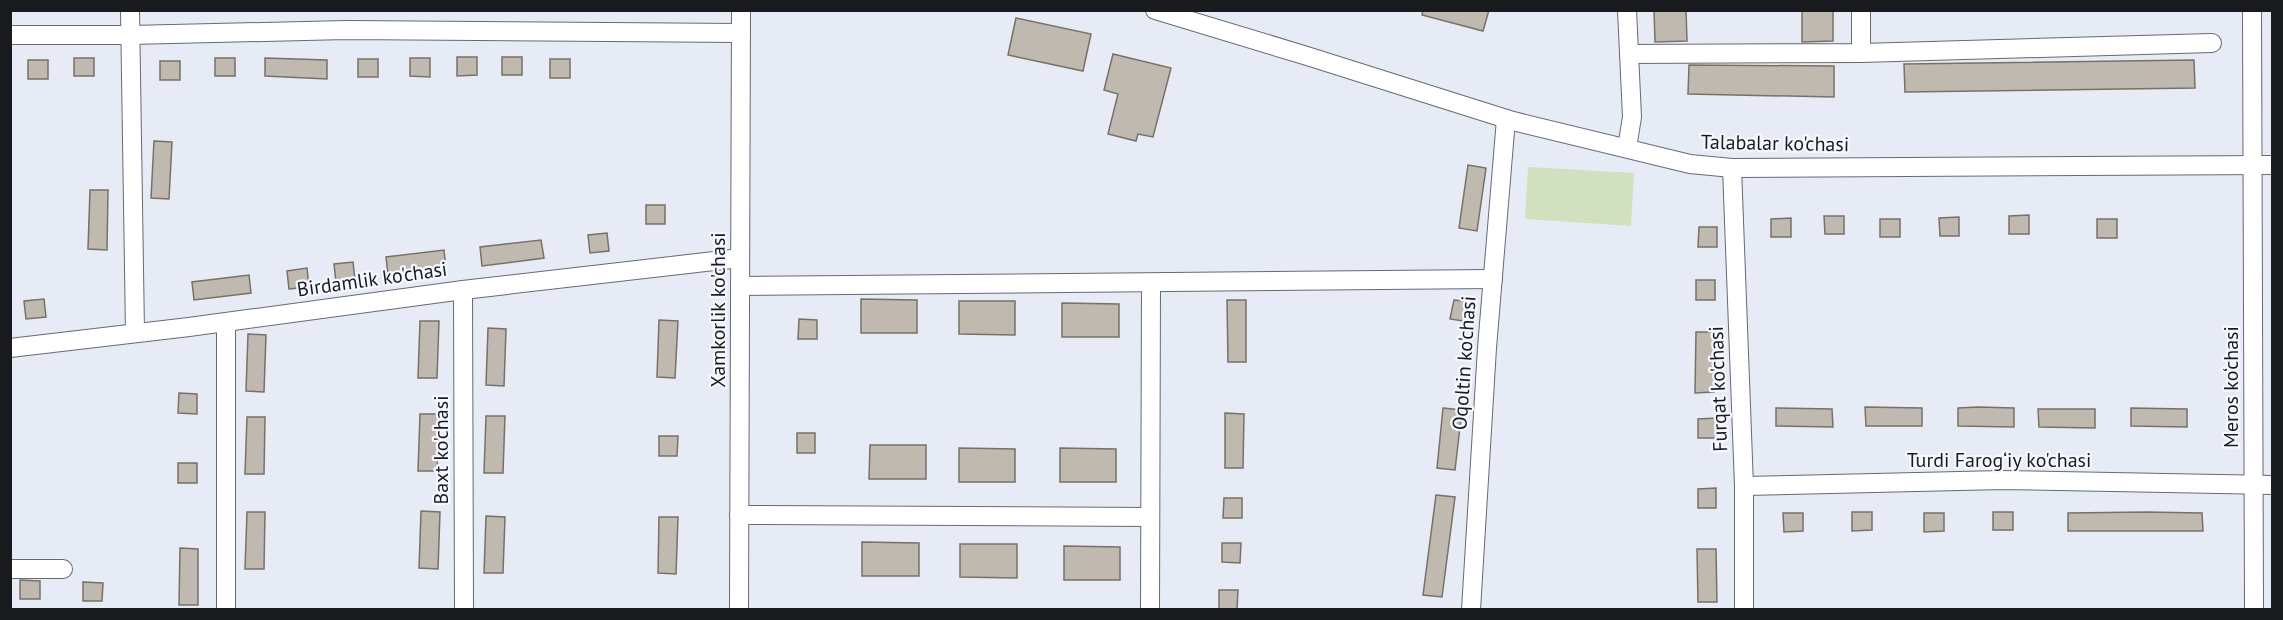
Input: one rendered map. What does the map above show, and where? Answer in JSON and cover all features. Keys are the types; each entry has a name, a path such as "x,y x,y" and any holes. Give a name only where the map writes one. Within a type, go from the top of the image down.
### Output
{"street":[{"path":"130,10 135,333"},
{"name":"Xamkorlik ko'chasi","path":"739,609 741,10"},
{"name":"Talabalar ko'chasi","path":"1155,10 1506,119 1690,164 1732,168 2272,165"},
{"path":"1627,10 1632,117 1627,148"},
{"path":"1861,10 1861,53"},
{"name":"Meros ko‘chasi","path":"2252,10 2253,165 2263,485 2254,609"},
{"path":"10,35 346,30 741,33"},
{"path":"1629,54 1861,53 2212,43"},
{"name":"Oqoltin ko'chasi","path":"1471,609 1506,119"},
{"name":"Furqat ko'chasi","path":"1732,168 1744,486 1744,609"},
{"name":"Birdamlik ko'chasi","path":"10,348 463,290 740,258"},
{"path":"740,286 1151,284 1493,279"},
{"path":"1149,609 1151,284"},
{"name":"Baxt ko'chasi","path":"463,290 464,609"},
{"path":"226,322 226,609"},
{"name":"Turdi Farog‘iy ko'chasi","path":"1744,486 2002,480 2263,485"},
{"path":"739,515 1150,517"},
{"path":"10,569 63,569"}],"green space":[{"path":"1528,167 1634,173 1631,226 1525,219"}],"building":[{"path":"1423,10 1489,10 1483,31 1422,15"},
{"path":"1654,10 1686,10 1687,41 1655,42"},
{"path":"1802,10 1833,10 1833,41 1802,42"},
{"path":"1016,18 1091,34 1083,71 1008,55"},
{"path":"1113,54 1171,68 1153,137 1138,134 1136,141 1108,134 1118,94 1104,90"},
{"path":"457,57 477,57 477,75 457,76"},
{"path":"502,57 522,57 522,75 502,75"},
{"path":"74,58 94,58 94,76 74,76"},
{"path":"215,58 235,58 235,76 215,76"},
{"path":"265,58 327,60 327,79 265,76"},
{"path":"410,58 430,58 430,77 410,76"},
{"path":"358,59 378,59 378,77 358,77"},
{"path":"550,59 570,59 570,78 550,78"},
{"path":"28,60 48,60 48,79 28,79"},
{"path":"2194,60 2195,88 1905,92 1904,64"},
{"path":"160,61 180,61 180,80 160,80"},
{"path":"1689,65 1834,66 1834,97 1688,94"},
{"path":"154,141 172,142 169,199 151,198"},
{"path":"1468,165 1486,168 1477,231 1459,228"},
{"path":"90,190 108,190 107,250 88,249"},
{"path":"646,205 665,205 665,224 646,224"},
{"path":"2029,215 2029,234 2009,234 2009,216"},
{"path":"1824,216 1844,216 1844,234 1825,234"},
{"path":"1959,217 1959,236 1940,236 1939,218"},
{"path":"1791,218 1791,237 1771,237 1771,219"},
{"path":"1880,219 1900,219 1900,237 1880,237"},
{"path":"2097,219 2117,219 2117,238 2097,238"},
{"path":"1699,227 1717,227 1717,247 1698,247"},
{"path":"607,233 609,251 590,253 588,235"},
{"path":"541,240 544,258 482,266 480,247"},
{"path":"444,250 446,269 388,275 386,257"},
{"path":"353,262 355,280 336,282 334,264"},
{"path":"307,268 309,287 289,289 287,271"},
{"path":"249,275 251,293 194,300 192,282"},
{"path":"1696,280 1715,280 1715,300 1696,300"},
{"path":"44,299 46,317 26,319 24,301"},
{"path":"861,299 917,300 917,333 861,333"},
{"path":"1227,300 1246,300 1246,362 1228,362"},
{"path":"1454,300 1472,302 1469,322 1450,319"},
{"path":"959,301 1015,301 1015,335 959,334"},
{"path":"1062,303 1119,304 1119,337 1062,337"},
{"path":"799,319 817,320 817,339 798,339"},
{"path":"659,320 678,321 675,378 657,377"},
{"path":"420,321 439,321 437,378 418,378"},
{"path":"488,328 506,329 504,386 486,385"},
{"path":"1696,332 1714,332 1714,392 1695,393"},
{"path":"248,334 266,335 264,392 246,391"},
{"path":"179,393 197,394 197,414 178,413"},
{"path":"1865,407 1922,408 1922,426 1866,426"},
{"path":"1443,408 1462,410 1455,470 1437,468"},
{"path":"1776,408 1832,409 1833,427 1776,426"},
{"path":"1958,408 2014,408 2014,427 1958,426"},
{"path":"2131,408 2187,409 2187,427 2131,426"},
{"path":"2038,409 2095,409 2095,428 2039,427"},
{"path":"1225,413 1244,414 1243,468 1225,468"},
{"path":"420,414 439,414 437,471 418,471"},
{"path":"486,416 505,416 503,473 484,473"},
{"path":"247,417 265,417 264,474 245,474"},
{"path":"1717,418 1717,438 1698,438 1698,419"},
{"path":"797,433 815,433 815,453 797,453"},
{"path":"659,436 678,436 677,456 659,456"},
{"path":"870,445 926,445 926,479 869,479"},
{"path":"959,448 1015,449 1015,482 959,482"},
{"path":"1060,448 1116,449 1116,482 1060,482"},
{"path":"178,463 197,463 197,483 178,483"},
{"path":"1716,488 1716,508 1698,508 1698,489"},
{"path":"1436,495 1455,497 1442,597 1423,595"},
{"path":"1224,498 1242,498 1242,518 1223,518"},
{"path":"421,511 440,512 438,569 419,568"},
{"path":"247,512 265,512 264,569 245,569"},
{"path":"1852,512 1872,512 1872,530 1852,531"},
{"path":"1993,512 2013,512 2013,530 1993,530"},
{"path":"1783,513 1803,513 1803,531 1784,532"},
{"path":"1924,513 1944,513 1944,531 1924,532"},
{"path":"2068,513 2202,513 2203,531 2068,531"},
{"path":"486,516 505,517 503,573 484,573"},
{"path":"659,517 678,517 676,574 658,573"},
{"path":"862,542 919,543 919,576 862,576"},
{"path":"1222,543 1241,543 1240,563 1222,562"},
{"path":"960,544 1017,544 1017,578 960,577"},
{"path":"1064,546 1120,547 1120,580 1064,580"},
{"path":"180,548 198,549 198,605 179,605"},
{"path":"1697,549 1716,549 1717,602 1698,602"},
{"path":"20,580 40,581 40,599 20,599"},
{"path":"83,582 103,583 102,601 83,601"},
{"path":"1219,590 1238,590 1237,609 1219,609"}]}
